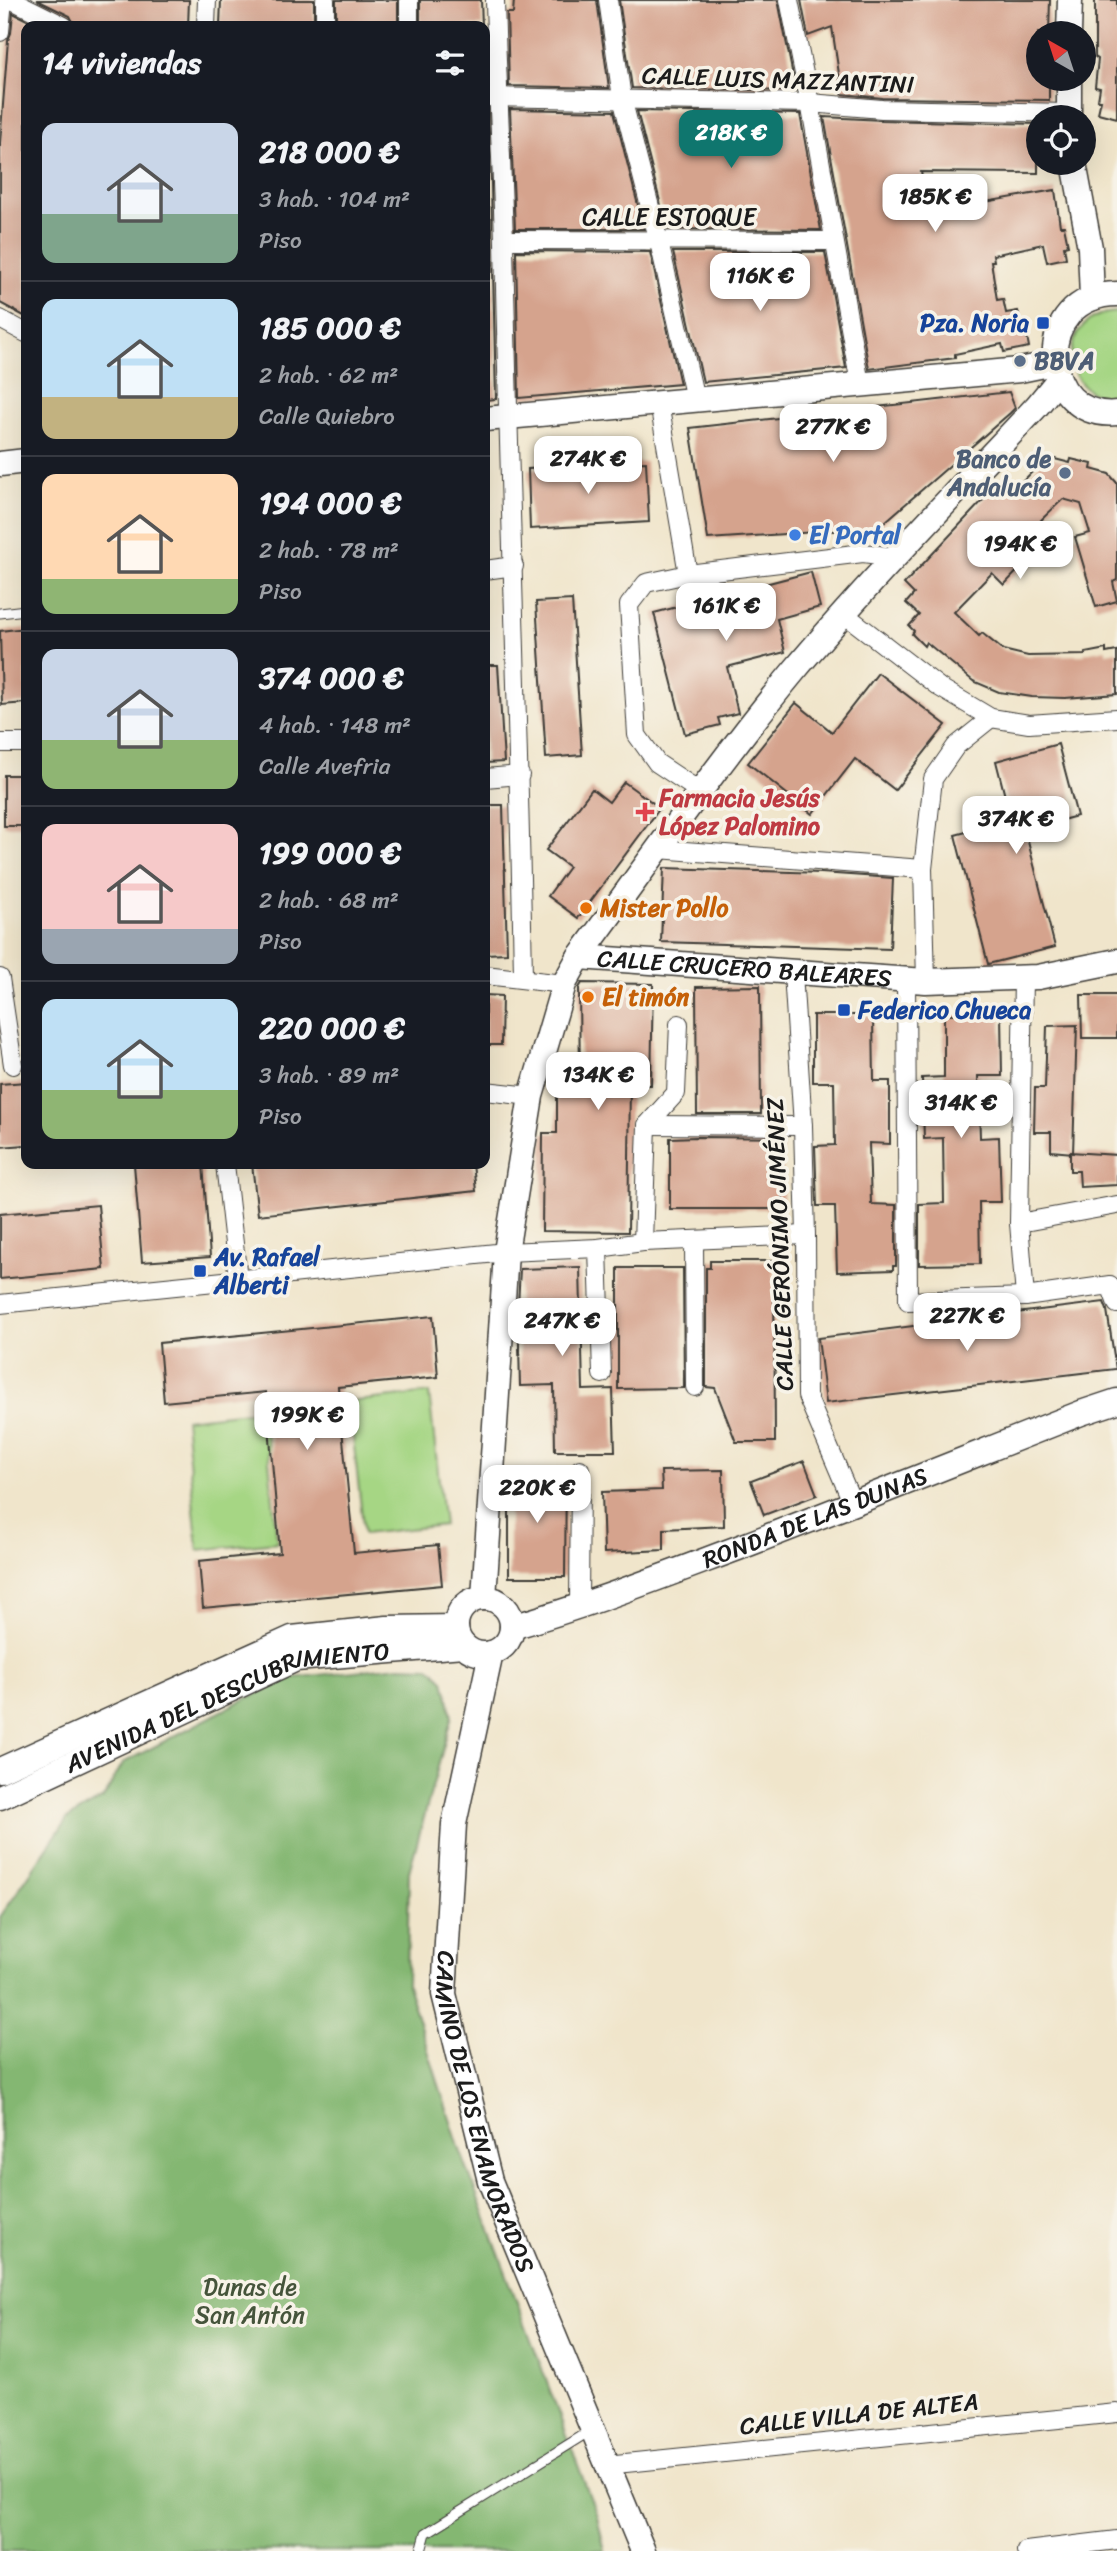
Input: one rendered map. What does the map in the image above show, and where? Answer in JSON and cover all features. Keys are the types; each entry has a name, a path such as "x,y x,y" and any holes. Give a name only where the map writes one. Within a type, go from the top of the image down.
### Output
{"street":[{"path":"0,32 3,0"},
{"path":"12,0 54,21"},
{"path":"206,21 207,0"},
{"path":"325,0 325,21"},
{"path":"408,0 409,21"},
{"path":"495,0 491,96 504,240 496,418 514,566 523,978"},
{"path":"608,0 622,98 695,399"},
{"path":"789,0 860,384"},
{"path":"1069,21 1070,0"},
{"name":"CALLE LUIS MAZZANTINI","path":"491,96 810,103 1026,113"},
{"path":"1076,175 1090,248 1092,298"},
{"name":"CALLE ESTOQUE","path":"504,240 834,241"},
{"path":"1117,294 1092,298 1072,311 1058,331 1054,347 1056,371 1068,393 1094,411 1117,413"},
{"path":"0,319 21,330"},
{"path":"496,418 1020,369 1056,371"},
{"path":"484,1598 506,1252 531,1096 565,984 579,957 699,791 843,613 1037,406 1056,371"},
{"path":"659,403 688,573"},
{"path":"0,464 21,462"},
{"path":"699,791 657,763 637,736 629,605 646,583 688,573 863,553 894,557"},
{"path":"490,568 514,566"},
{"path":"843,613 939,687 991,719 1029,724 1117,718"},
{"path":"991,719 957,746 933,779 923,869 916,980 908,1301 1026,1297 1110,1285 1117,1304"},
{"path":"0,743 21,743"},
{"path":"490,778 520,775"},
{"path":"658,849 923,869"},
{"name":"CALLE CRUCERO BALEARES","path":"579,957 916,980 1038,978 1117,961"},
{"name":"CALLE GERÓNIMO JIMÉNEZ","path":"793,973 803,1126 807,1396 853,1504"},
{"path":"490,975 565,984"},
{"path":"0,978 13,1065"},
{"path":"1023,978 1019,1223 1026,1297"},
{"path":"643,1242 647,1125 676,1093 679,1024"},
{"path":"490,1091 531,1096"},
{"path":"647,1125 803,1126"},
{"path":"226,1169 238,1279"},
{"path":"1019,1223 1117,1205"},
{"path":"0,1304 506,1252 598,1248 643,1242 806,1235"},
{"path":"694,1240 695,1387"},
{"path":"598,1248 602,1374"},
{"name":"RONDA DE LAS DUNAS","path":"512,1627 579,1608 1117,1401"},
{"path":"579,1608 580,1469"},
{"path":"484,1598 493,1600 507,1610 512,1627 506,1644 491,1653 476,1653 459,1636 461,1610 467,1604 484,1598"},
{"name":"AVENIDA DEL DESCUBRIMIENTO","path":"0,1770 292,1638 387,1628 459,1636"},
{"name":"AVENIDA DEL DESCUBRIMIENTO","path":"0,1797 296,1659 459,1636"},
{"name":"CAMINO DE LOS ENAMORADOS","path":"491,1653 454,1824 444,1994 490,2181 643,2551"},
{"name":"CALLE VILLA DE ALTEA","path":"606,2465 1117,2413"},
{"path":"1027,2551 1117,2540"}],"lane":[{"path":"0,612 21,610"},
{"path":"421,2551 426,2533 591,2430"}],"green space":[{"path":"1117,312 1117,397 1098,395 1084,386 1075,373 1072,357 1074,341 1082,327 1097,316"},
{"path":"429,1393 444,1525 364,1534 349,1402"},
{"path":"264,1410 277,1542 198,1550 185,1419"},
{"name":"Dunas de San Antón","path":"399,1666 429,1667 444,1680 452,1716 409,1872 407,1985 459,2147 597,2516 605,2551 0,2551 0,1917 67,1819 103,1798 123,1763 241,1701 292,1678"}],"building":[{"path":"37,0 189,0 188,21 72,21 70,16"},
{"path":"221,0 314,0 314,21 220,21"},
{"path":"336,0 398,0 398,21 336,21"},
{"path":"420,0 481,0 482,21 420,21"},
{"path":"514,0 597,0 609,88 509,86 507,13 513,13"},
{"path":"619,0 778,0 796,91 632,88"},
{"path":"801,0 1050,0 1049,21 1026,21 1026,91 1049,91 1049,100 883,98 842,94 832,27 808,36"},
{"path":"1095,0 1117,0 1117,118 1098,113 1101,100 1098,100 1100,88 1096,87 1098,59"},
{"path":"13,13 29,21 21,21 21,314 0,303 0,143 8,40"},
{"path":"510,109 614,111 644,229 515,229"},
{"path":"637,111 800,114 821,230 667,229"},
{"path":"824,117 1026,124 1026,173 921,172 929,216 961,210 961,206 1055,190 1060,226 1064,226 1068,245 1064,246 1066,258 1047,262 1043,244 993,255 994,261 991,261 997,300 1003,299 1006,313 1018,311 1021,322 1024,321 1029,347 1004,352 1002,344 955,354 955,358 869,369"},
{"path":"490,158 491,183 496,399 490,400"},
{"path":"516,251 650,252 680,384 519,398"},
{"path":"673,252 825,252 846,368 703,382"},
{"path":"1009,392 1015,408 878,528 708,539 690,428"},
{"path":"1051,458 1070,463 1071,459 1092,464 1091,469 1109,474 1117,483 1117,580 1113,582 1117,601 1096,607 1075,537 1090,533 1081,504 1063,499 1041,520 1053,534 1004,585 992,573 954,612 979,636 982,633 1003,650 1028,656 1085,655 1106,649 1106,653 1117,651 1117,694 1065,698 999,692 973,681 926,642 924,646 912,634 914,631 909,626 919,615 906,603 914,594 904,584 1001,481 1010,490 1041,463 1049,464"},
{"path":"646,462 649,522 530,529 528,469"},
{"path":"811,572 820,607 777,619 785,652 727,667 738,713 718,718 720,725 685,734 654,613"},
{"path":"572,600 582,755 546,758 536,602"},
{"path":"21,629 21,703 2,705 0,631"},
{"path":"490,665 498,665 504,762 490,763"},
{"path":"878,673 946,725 895,790 855,759 812,814 748,763 796,703 832,732"},
{"path":"1058,744 1077,816 1025,830 1055,947 988,964 955,835 1011,820 996,761"},
{"path":"4,775 21,775 21,826 4,826"},
{"path":"624,782 660,808 578,918 548,896 569,867 546,850 592,789 609,802"},
{"path":"490,805 503,805 507,953 490,954"},
{"path":"664,868 893,878 890,949 661,942"},
{"path":"582,983 653,984 651,1085 630,1085 628,1232 542,1231 543,1133 557,1133 557,1082 580,1083 579,988"},
{"path":"760,986 761,1114 697,1114 696,987"},
{"path":"490,995 502,996 501,1045 490,1045"},
{"path":"1081,995 1117,995 1117,1038 1082,1038"},
{"path":"1001,1013 1002,1076 978,1076 980,1138 999,1137 1001,1202 979,1202 980,1264 919,1265 919,1204 944,1203 943,1138 924,1139 922,1078 944,1077 944,1014"},
{"path":"813,1015 873,1015 874,1081 890,1081 890,1144 869,1143 871,1204 896,1205 896,1266 893,1266 893,1270 837,1272 835,1206 817,1206 815,1146 835,1145 834,1082 813,1082"},
{"path":"1077,1025 1073,1153 1051,1151 1051,1132 1034,1132 1035,1088 1045,1088 1047,1026"},
{"path":"21,1082 21,1145 0,1147 0,1084"},
{"path":"670,1138 783,1138 783,1209 670,1209"},
{"path":"1070,1152 1117,1155 1117,1185 1080,1187 1079,1171 1070,1171"},
{"path":"134,1169 203,1169 210,1257 142,1262"},
{"path":"253,1169 474,1169 476,1191 258,1215"},
{"path":"98,1205 104,1269 0,1279 0,1214"},
{"path":"710,1261 774,1261 775,1442 736,1442 715,1388 706,1387 706,1268 710,1268"},
{"path":"580,1267 583,1390 613,1389 615,1451 555,1451 554,1385 520,1386 520,1269"},
{"path":"618,1268 683,1268 684,1388 618,1389"},
{"path":"1104,1302 1116,1369 826,1403 818,1338"},
{"path":"433,1316 438,1377 338,1387 354,1553 438,1545 442,1585 203,1608 199,1561 280,1553 266,1392 164,1402 159,1343"},
{"path":"804,1461 817,1495 764,1515 751,1481"},
{"path":"723,1470 724,1526 664,1529 664,1550 604,1553 602,1492 662,1490 661,1471"},
{"path":"509,1473 566,1473 565,1577 509,1577"}],"place":[{"name":"Pza. Noria","path":"1043,323"},
{"name":"BBVA","path":"1020,361"},
{"name":"Banco de Andalucía","path":"1065,473"},
{"name":"El Portal","path":"795,535"},
{"name":"Farmacia Jesús López Palomino","path":"645,812"},
{"name":"Mister Pollo","path":"586,908"},
{"name":"El timón","path":"588,997"},
{"name":"Federico Chueca","path":"844,1010"},
{"name":"Av. Rafael Alberti","path":"200,1271"}]}
